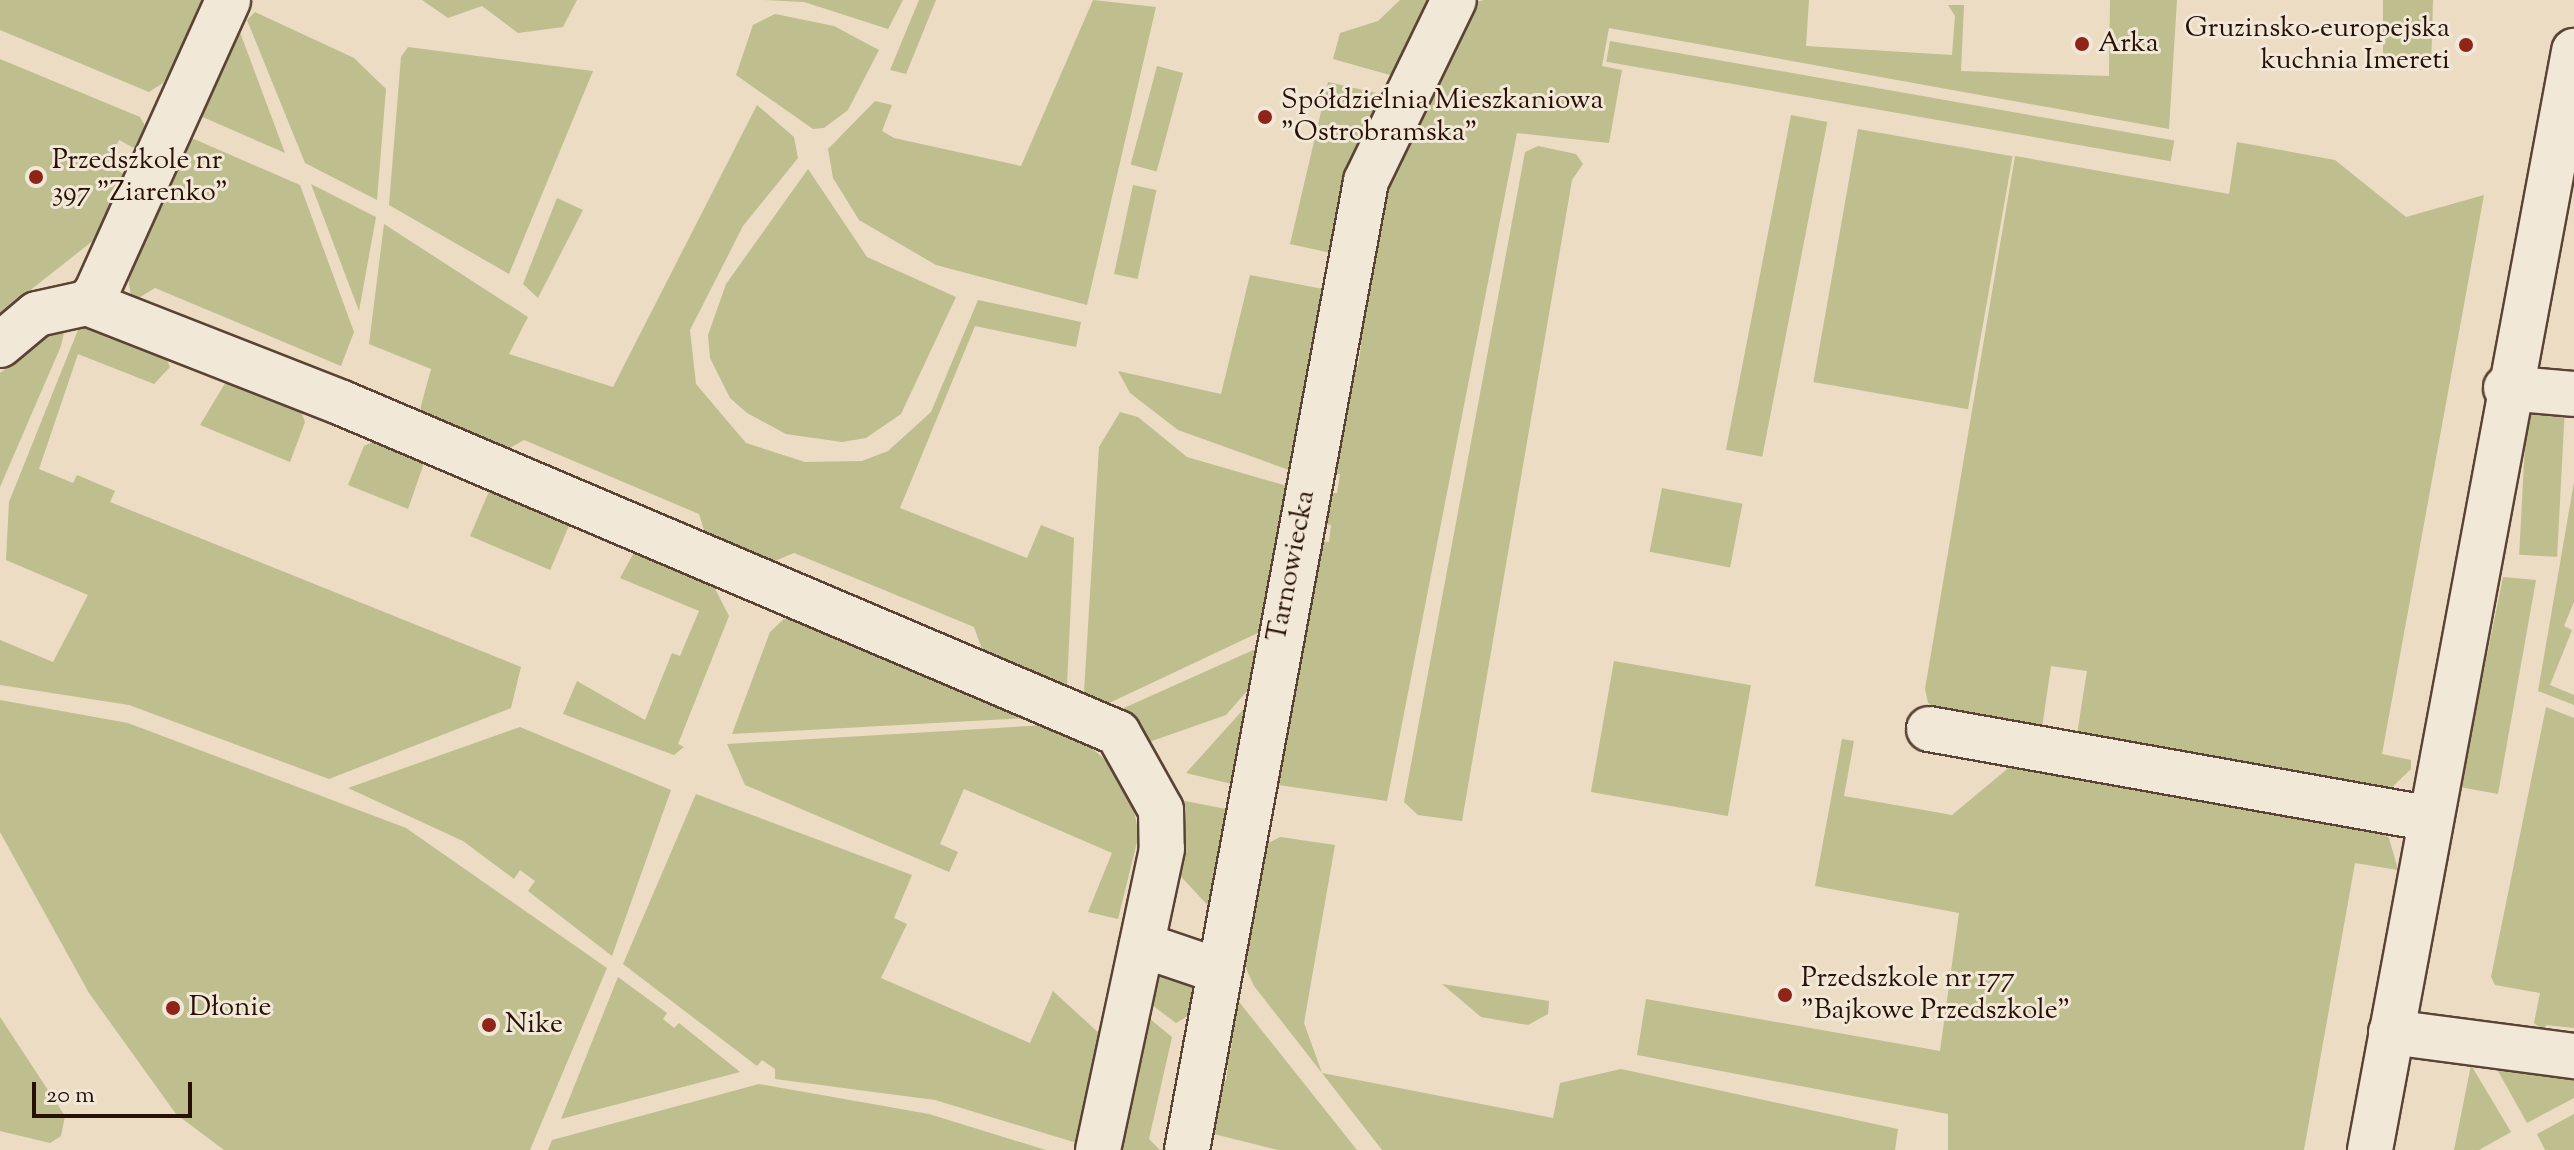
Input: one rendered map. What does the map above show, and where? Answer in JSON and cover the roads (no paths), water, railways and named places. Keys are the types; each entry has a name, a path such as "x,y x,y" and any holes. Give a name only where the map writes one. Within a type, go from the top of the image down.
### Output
{"street":[{"path":"87,303 228,0"},
{"name":"Tarnowiecka","path":"1187,1150 1366,181 1454,0"},
{"path":"2370,1150 2426,818 2506,388 2566,132 2574,51"},
{"path":"0,345 37,314 87,303 1093,717 1118,733 1161,810 1162,849 1098,1150"},
{"path":"2506,388 2574,394"},
{"path":"1929,729 2426,818"},
{"path":"1142,945 1219,971"},
{"path":"2391,1032 2574,1056"}],"place":[{"name":"Arka","path":"2082,44"},
{"name":"Gruzinsko-europejska kuchnia Imereti","path":"2466,45"},
{"name":"Spółdzielnia Mieszkaniowa \"Ostrobramska\"","path":"1265,117"},
{"name":"Przedszkole nr 397 \"Ziarenko\"","path":"36,177"},
{"name":"Przedszkole nr 177 \"Bajkowe Przedszkole\"","path":"1785,995"},
{"name":"Dłonie","path":"173,1008"},
{"name":"Nike","path":"489,1025"}]}
